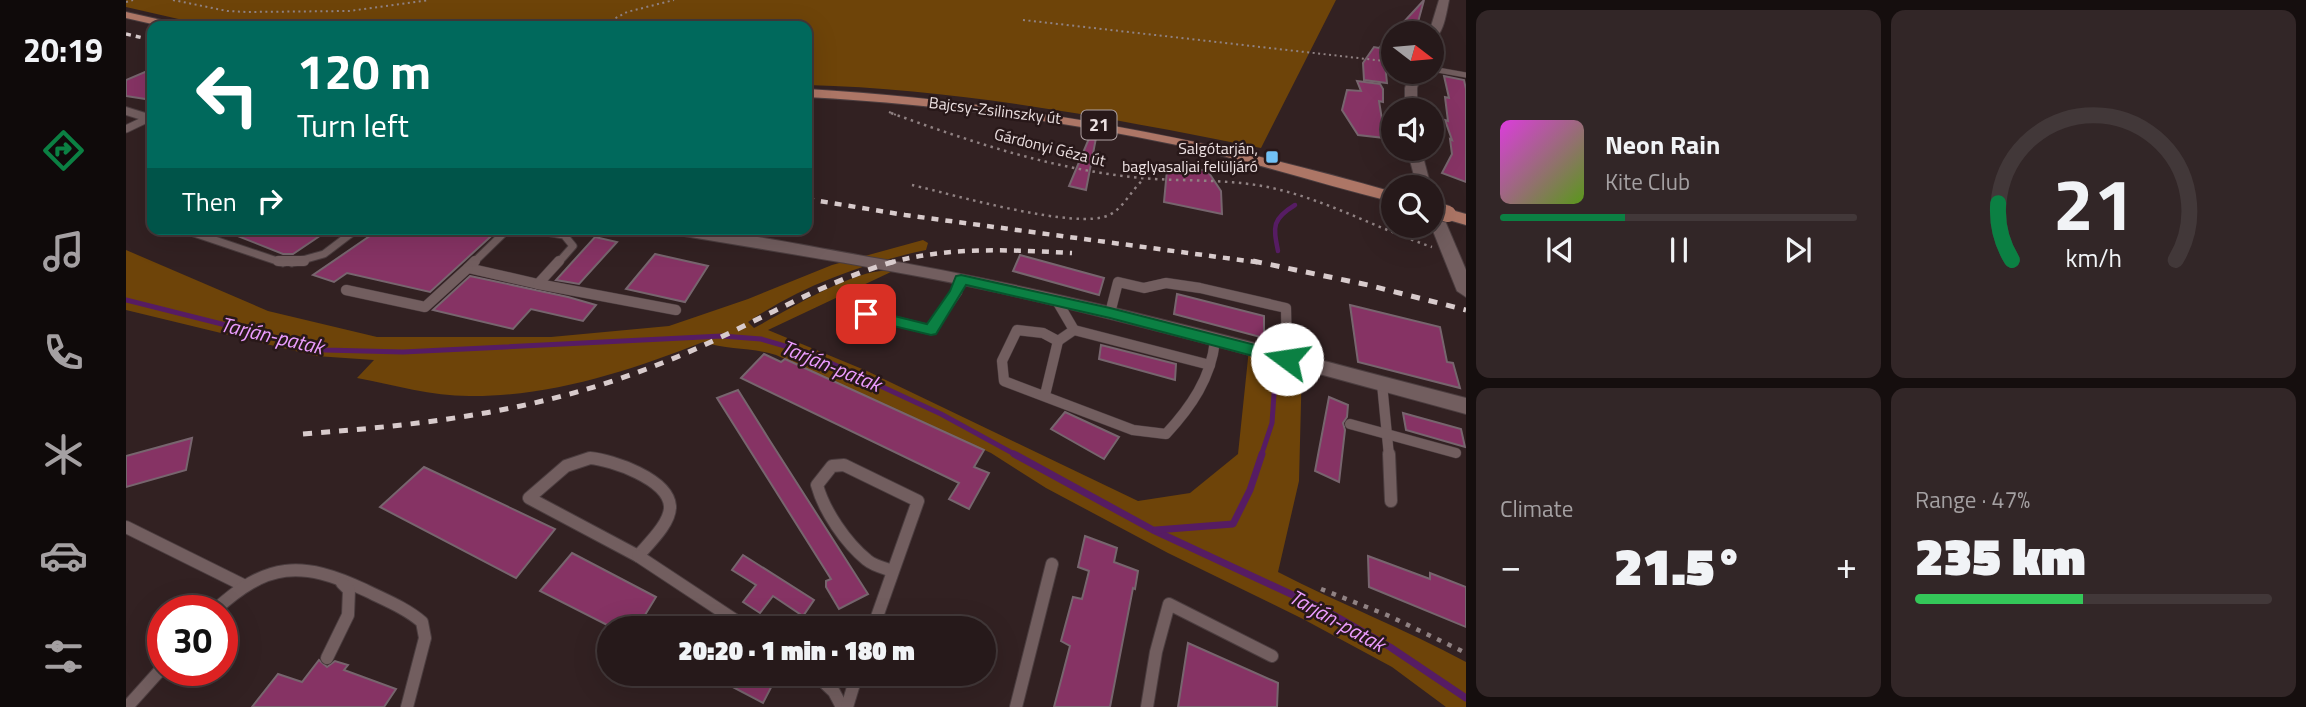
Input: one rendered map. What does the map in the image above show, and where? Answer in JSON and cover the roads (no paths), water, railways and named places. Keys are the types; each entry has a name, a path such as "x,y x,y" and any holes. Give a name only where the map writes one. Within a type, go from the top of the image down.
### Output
{"main road":[{"path":"126,15 153,21"},
{"name":"Bajcsy-Zsilinszky út","path":"812,93 969,105 1087,123 1240,156 1381,194"},
{"path":"1444,213 1466,219"}],"street":[{"path":"1440,21 1444,0"},
{"path":"126,111 147,117"},
{"path":"708,235 961,279 1110,313 1466,406"},
{"path":"1444,235 1466,291"}],"lane":[{"path":"1444,71 1466,75"},
{"path":"126,129 147,120"},
{"path":"200,235 284,263 297,264 313,260 350,235"},
{"path":"346,290 425,307 502,235"},
{"path":"538,284 573,246 568,235"},
{"path":"468,268 676,310"},
{"path":"866,314 931,330 957,292 961,279"},
{"path":"1110,313 1118,282 1144,288 1166,284 1200,288 1265,303 1286,309 1287,359"},
{"path":"1058,301 1074,330 1210,365"},
{"path":"1058,341 1043,333 1017,330 1006,348 1000,372 1004,381 1133,430 1166,434 1185,415 1215,355 1215,341"},
{"path":"1045,396 1058,341 1074,330"},
{"path":"1382,384 1391,501"},
{"path":"1350,424 1456,453"},
{"path":"638,556 667,519 670,506 663,492 646,477 626,466 600,458 576,460 557,470 529,498 638,556 729,616"},
{"path":"877,616 918,501 845,465 832,466 821,477 817,491 859,553 872,563 893,571"},
{"path":"126,527 245,586"},
{"path":"1016,707 1052,564"},
{"path":"234,595 245,586 280,568 307,569 340,580 422,622 425,638 407,707"},
{"path":"327,658 348,615 349,590 340,580"},
{"path":"1147,707 1156,652 1169,604 1272,656"},
{"path":"127,707 147,685"},
{"path":"828,686 844,707"},
{"path":"844,707 852,686"}],"waterway":[{"path":"1278,251 1276,224 1278,219 1295,205"},
{"name":"Tarján-patak","path":"126,300 325,350 403,352 722,336 761,339 809,353 941,414 1018,456"},
{"path":"1261,456 1272,423 1275,380"},
{"name":"Tarján-patak","path":"1014,454 1153,530 1323,609 1390,647 1466,698"},
{"path":"1156,530 1233,524 1250,490 1262,454"}],"railway":[{"path":"126,34 147,39"},
{"path":"812,200 905,215 1262,263"},
{"path":"891,263 957,252 1003,250 1072,253"},
{"path":"891,263 896,261"},
{"path":"1253,261 1262,263"},
{"path":"303,434 443,420 577,392 667,361 809,294 891,263"},
{"path":"1262,263 1368,285 1466,310"}],"place":[{"name":"Salgótarján, baglyasaljai felüljáró","path":"1272,157"}]}
